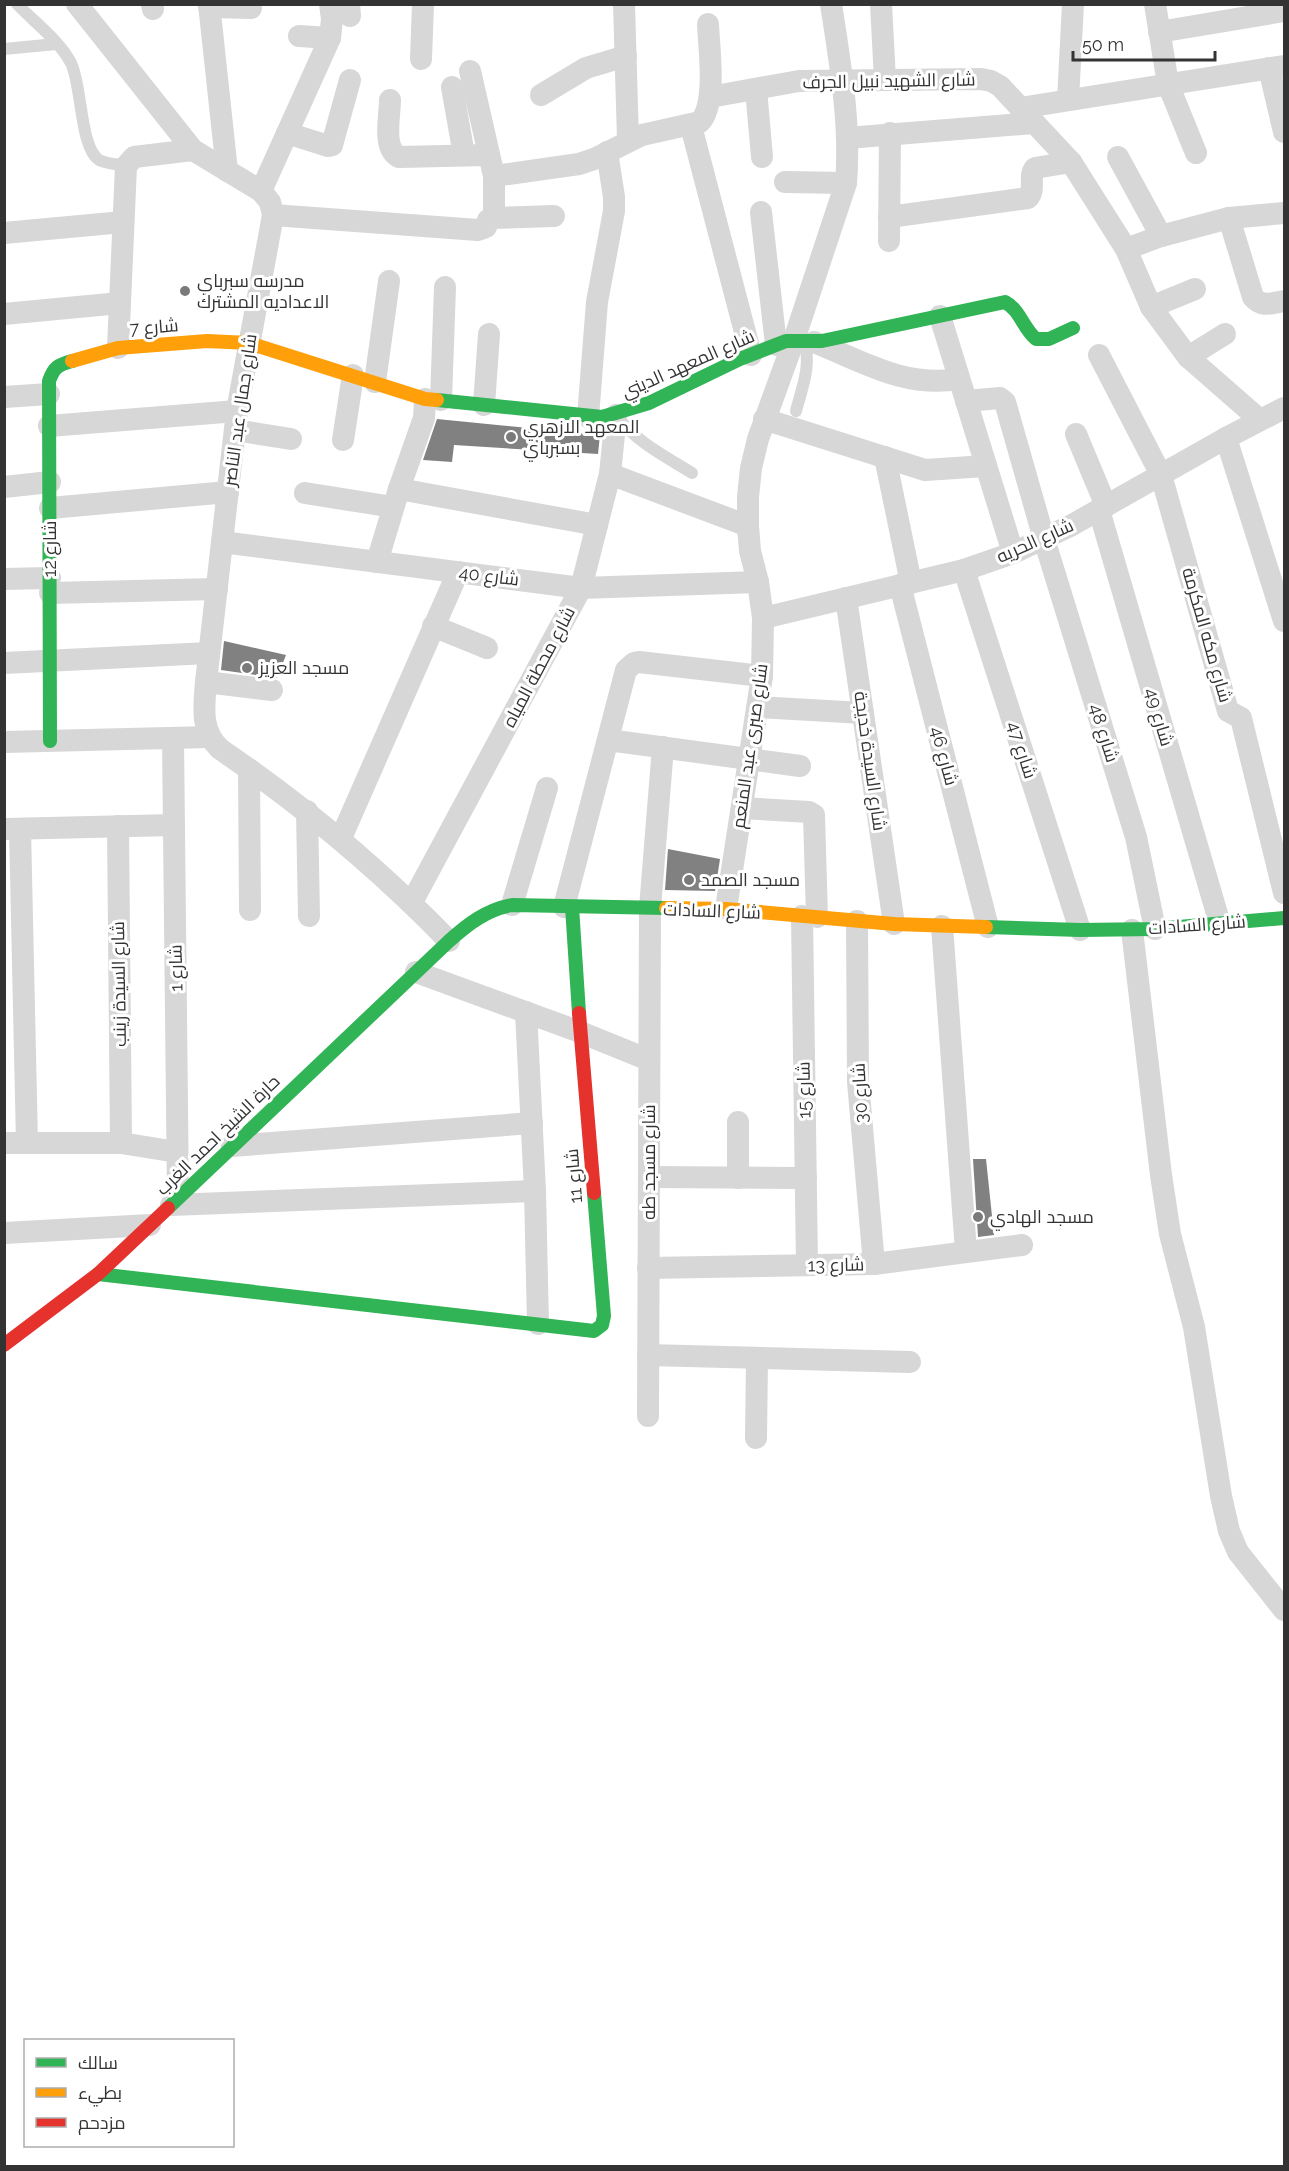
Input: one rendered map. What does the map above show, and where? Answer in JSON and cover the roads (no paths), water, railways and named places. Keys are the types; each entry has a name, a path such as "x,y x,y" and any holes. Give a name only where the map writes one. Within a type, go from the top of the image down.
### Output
{"street":[{"path":"77,4 193,150 261,191 270,202 273,215 478,230 486,227 488,220 494,217 554,216"},
{"path":"261,191 330,38 332,19 330,4"},
{"path":"421,59 423,4"},
{"path":"624,4 628,140"},
{"name":"شارع صبرى عبد المنعم","path":"726,909 762,676 763,618 758,582 750,551 748,526 748,497 752,468 764,419 796,341 846,183 847,138 842,80 831,4"},
{"path":"881,4 885,80"},
{"path":"1068,100 1073,4"},
{"path":"1155,4 1168,84 1196,153"},
{"path":"227,171 209,6 251,8"},
{"path":"1160,32 1284,11"},
{"path":"390,100 389,145 395,155 464,155 491,165 579,164 628,140 691,126 704,118 710,97 708,24"},
{"path":"299,36 330,38"},
{"path":"541,95 586,68 626,56"},
{"path":"847,138 1027,115 1068,100 1277,67 1284,132"},
{"path":"470,71 491,165 494,217"},
{"name":"شارع الشهيد نبيل الجرف","path":"710,97 799,81 981,79 1000,86 1071,162 1126,249 1151,307 1188,357 1260,420"},
{"path":"287,134 328,146 332,145 350,80"},
{"path":"452,87 464,155"},
{"path":"756,89 762,158"},
{"path":"691,126 751,355"},
{"path":"889,241 890,134"},
{"path":"118,348 126,166 134,158 193,150"},
{"path":"588,417 597,302 614,211 607,152"},
{"path":"1118,158 1161,236"},
{"path":"889,217 1028,198 1032,193 1032,172 1035,168 1071,162"},
{"path":"785,182 846,183"},
{"path":"761,212 796,341 912,380 928,382 959,379"},
{"path":"1126,249 1161,236 1229,218 1284,213"},
{"name":"شارع جمال عبد الناصر","path":"215,743 203,713 209,653 236,420 273,215"},
{"path":"1229,218 1253,297 1260,304 1266,305 1284,301"},
{"path":"4,233 123,222"},
{"path":"375,382 389,280"},
{"path":"377,562 396,498 433,399 445,287"},
{"path":"1151,307 1195,289"},
{"path":"4,314 120,303"},
{"name":"شارع المعهد الديني","path":"249,343 433,399 588,417 628,412 751,355 796,341 827,340 1002,303 1012,305 1037,340 1043,340 1073,328"},
{"path":"940,316 1013,553"},
{"path":"484,405 489,334"},
{"path":"1188,357 1225,334"},
{"name":"شارع 7","path":"63,364 118,348 207,341 249,343"},
{"path":"1099,355 1161,475"},
{"name":"شارع 12","path":"50,741 50,375 53,369 63,364"},
{"path":"343,440 352,375"},
{"path":"4,397 50,394"},
{"name":"شارع 48","path":"966,401 998,398 1004,400 1044,539 1136,837 1155,929"},
{"name":"شارع الحريه","path":"763,618 964,570 1013,553 1102,508 1284,408"},
{"name":"شارع محطة المياه","path":"412,902 581,588 610,474 616,415"},
{"path":"764,419 931,470 986,466"},
{"path":"50,426 236,420 291,439"},
{"name":"شارع 49","path":"1076,435 1102,508 1220,924"},
{"path":"1226,438 1284,621"},
{"name":"شارع 46","path":"885,457 905,584 988,927"},
{"path":"610,474 748,526"},
{"name":"شارع مكه المكرمة","path":"1161,475 1228,711 1241,717 1284,893"},
{"path":"4,487 50,482"},
{"path":"50,508 228,492"},
{"path":"305,493 396,498 597,525"},
{"name":"شارع 40","path":"222,542 581,588 758,582"},
{"name":"شارع 47","path":"964,570 1080,930"},
{"path":"341,838 458,572"},
{"path":"4,579 50,586 217,589"},
{"name":"شارع السيدة خديجة","path":"846,598 894,924"},
{"path":"433,626 487,648"},
{"path":"4,663 209,653"},
{"path":"568,907 626,670 639,662 762,676"},
{"path":"206,682 272,690"},
{"path":"758,707 863,713"},
{"path":"4,742 173,738 215,743 341,838 412,902 449,941"},
{"name":"شارع 1","path":"173,738 177,1152 174,1201"},
{"path":"608,740 800,766"},
{"name":"شارع مسجد طه","path":"648,1416 650,908 663,747"},
{"path":"249,769 250,910"},
{"path":"512,905 547,788"},
{"name":"شارع 15","path":"742,808 814,815 809,916 807,1265"},
{"path":"307,811 309,916"},
{"path":"174,825 12,829 16,1143 121,1143 177,1152"},
{"name":"شارع السيدة زينب","path":"117,826 121,1143"},
{"name":"شارع السادات","path":"449,941 480,914 501,906 512,905 726,909 894,924 1080,930 1155,929 1284,918"},
{"name":"شارع 11","path":"538,1324 594,1331 602,1326 604,1316 568,907"},
{"name":"شارع 30","path":"857,921 858,1082 874,1264"},
{"path":"942,926 966,1251"},
{"path":"1132,930 1159,1164 1170,1234 1194,1327 1229,1531 1238,1552 1284,1610"},
{"name":"حارة الشيخ احمد الغرب","path":"4,1346 98,1274 449,941"},
{"path":"416,972 580,1032 649,1060"},
{"path":"98,1274 538,1324 535,1191 526,1012"},
{"path":"738,1122 738,1178"},
{"path":"232,1146 532,1123"},
{"path":"649,1177 806,1179"},
{"path":"174,1201 535,1191"},
{"path":"4,1233 150,1225"},
{"name":"شارع 13","path":"648,1268 874,1264 1022,1245"},
{"path":"4,1324 35,1323"},
{"path":"648,1355 910,1362"},
{"path":"756,1438 757,1358"}],"lane":[{"path":"17,4 68,58 75,74 90,149 99,159 126,166"},
{"path":"4,49 56,44"},
{"path":"796,341 806,348 807,367 796,411"},
{"path":"616,415 641,441 692,473"}],"place":[{"name":"مدرسه سبرباي الاعداديه المشترك","path":"185,291"},
{"name":"المعهد الازهري بسبرباي","path":"511,437"},
{"name":"مسجد العزيز","path":"247,668"},
{"name":"مسجد الصمد","path":"689,880"},
{"name":"مسجد الهادي","path":"978,1217"}]}
